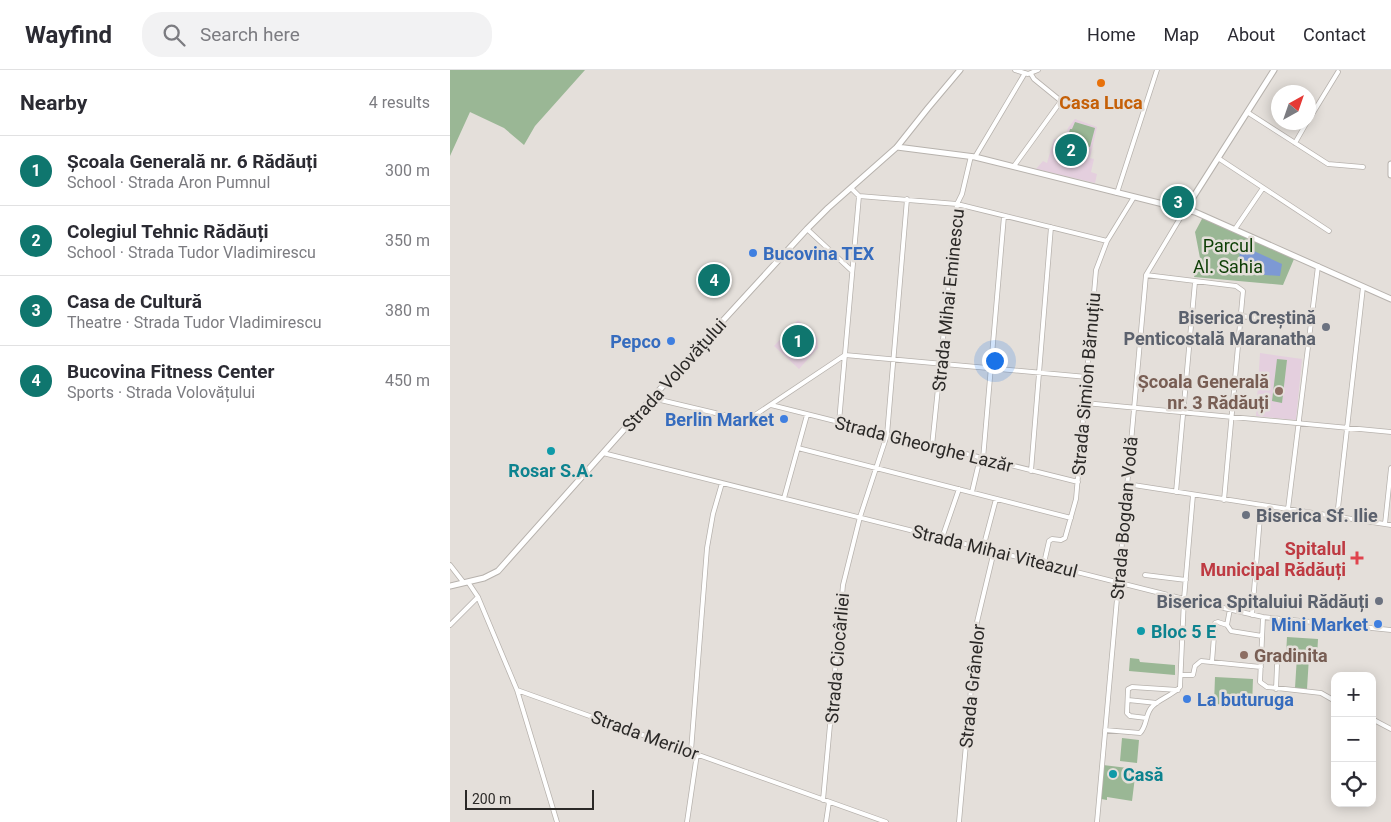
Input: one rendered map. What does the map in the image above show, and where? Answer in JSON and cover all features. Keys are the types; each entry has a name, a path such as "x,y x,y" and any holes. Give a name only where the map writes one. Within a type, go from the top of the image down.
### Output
{"main road":[{"name":"Strada Volovățului","path":"450,586 484,578 498,571 652,398 807,230 897,147 960,70"},
{"name":"Strada Bogdan Vodă","path":"1185,210 1274,70"},
{"path":"897,147 973,156 1195,212 1391,299"},
{"path":"1391,164 1391,175"}],"street":[{"path":"1015,70 1031,74 1038,70"},
{"path":"1117,192 1157,70"},
{"path":"1316,109 1338,72"},
{"name":"Strada Mihai Eminescu","path":"932,446 956,204 962,194 973,156 1025,73"},
{"path":"1014,166 1061,101 1034,79 1031,74"},
{"path":"1247,112 1328,164 1363,167"},
{"path":"1295,142 1303,130"},
{"path":"1218,158 1329,231"},
{"path":"851,188 859,196 956,204 1107,241"},
{"path":"1235,229 1263,188"},
{"path":"839,422 859,196"},
{"name":"Strada Simion Bărnuțiu","path":"1044,563 1049,541 1065,538 1076,499 1096,270 1107,241 1134,197"},
{"name":"Strada Ciocârliei","path":"824,800 843,585 860,517 887,435 907,199"},
{"name":"Strada Bogdan Vodă","path":"1097,822 1146,275 1185,210"},
{"path":"972,492 982,458 1004,216"},
{"path":"1031,471 1051,227"},
{"path":"807,230 852,271"},
{"path":"1288,510 1318,266"},
{"path":"1146,275 1236,286 1242,291 1224,500"},
{"path":"1176,492 1195,282"},
{"path":"1337,517 1364,287"},
{"path":"1240,316 1310,323"},
{"path":"652,398 732,417 752,417 845,355 1087,377"},
{"path":"1085,403 1391,432"},
{"name":"Strada Gheorghe Lazăr","path":"770,405 1078,482"},
{"path":"784,498 807,415"},
{"path":"798,448 1071,518"},
{"name":"Strada Mihai Viteazul","path":"603,453 1252,615 1391,630"},
{"path":"1385,524 1391,468"},
{"path":"690,751 707,548 713,514 722,483"},
{"path":"1127,484 1391,525"},
{"path":"942,538 959,489"},
{"path":"1105,730 1140,733 1145,726 1146,718 1151,708 1180,687 1184,599 1193,495"},
{"path":"983,548 996,498"},
{"path":"1252,615 1261,505"},
{"name":"Strada Grânelor","path":"959,822 977,622 994,551"},
{"path":"450,565 478,597 517,690 557,822"},
{"path":"1145,575 1186,580"},
{"path":"450,625 478,597"},
{"path":"1227,625 1230,609"},
{"path":"1263,617 1260,682 1267,688 1320,694 1331,698"},
{"path":"1212,662 1215,623 1227,625 1231,631 1262,636"},
{"path":"1181,675 1193,675 1196,666 1201,661 1261,667"},
{"path":"1276,688 1277,665"},
{"path":"1146,718 1129,715 1127,711 1128,690 1132,687 1178,690"},
{"name":"Strada Merilor","path":"517,690 886,822"},
{"path":"1128,700 1157,703"},
{"path":"1376,721 1391,729"},
{"path":"687,822 697,754"},
{"path":"826,822 829,802"}],"shaded area":[{"path":"1075,119 1097,127 1090,158 1094,159 1091,172 1097,174 1095,183 1036,169 1043,161 1047,163 1054,139 1064,141 1068,128"},
{"path":"798,320 817,337 818,348 799,369 774,346"},
{"name":"Școala Generală nr. 3 Rădăuți","path":"1260,353 1302,359 1296,420 1256,416"}],"green space":[{"path":"450,70 585,70 535,126 524,145 504,128 470,112 450,156"},
{"path":"1075,122 1095,128 1090,147 1067,140 1070,129 1072,129"},
{"name":"Parcul Al. Sahia","path":"1203,217 1294,259 1283,285 1194,277 1200,258 1195,232"},
{"path":"1277,359 1287,360 1282,403 1272,401"},
{"path":"1287,637 1318,639 1317,657 1309,657 1307,689 1295,688 1297,656 1286,655"},
{"path":"1130,658 1139,659 1140,662 1175,665 1175,675 1129,671"},
{"path":"1215,677 1253,679 1252,706 1214,704"},
{"path":"1122,738 1139,740 1137,763 1120,761"},
{"path":"1103,765 1136,769 1132,801 1107,797 1107,800 1101,799"}],"water":[{"path":"1241,245 1282,264 1280,276 1237,273"}],"place":[{"name":"Casa Luca","path":"1101,83"},
{"name":"Colegiul Tehnic Rădăuți","path":"1071,150"},
{"name":"Casa de Cultură","path":"1178,202"},
{"name":"Bucovina TEX","path":"753,253"},
{"name":"Bucovina Fitness Center","path":"714,280"},
{"name":"Biserica Creștină Penticostală Maranatha","path":"1326,327"},
{"name":"Pepco","path":"671,341"},
{"name":"Școala Generală nr. 6 Rădăuți","path":"798,341"},
{"name":"Școala Generală nr. 3 Rădăuți","path":"1279,391"},
{"name":"Berlin Market","path":"784,419"},
{"name":"Rosar S.A.","path":"551,451"},
{"name":"Biserica Sf. Ilie","path":"1246,515"},
{"name":"Spitalul Municipal Rădăuți","path":"1357,558"},
{"name":"Biserica Spitaluiui Rădăuți","path":"1379,601"},
{"name":"Mini Market","path":"1378,624"},
{"name":"Bloc 5 E","path":"1141,631"},
{"name":"Gradinita","path":"1244,655"},
{"name":"La buturuga","path":"1187,699"},
{"name":"Casă","path":"1113,774"}]}
